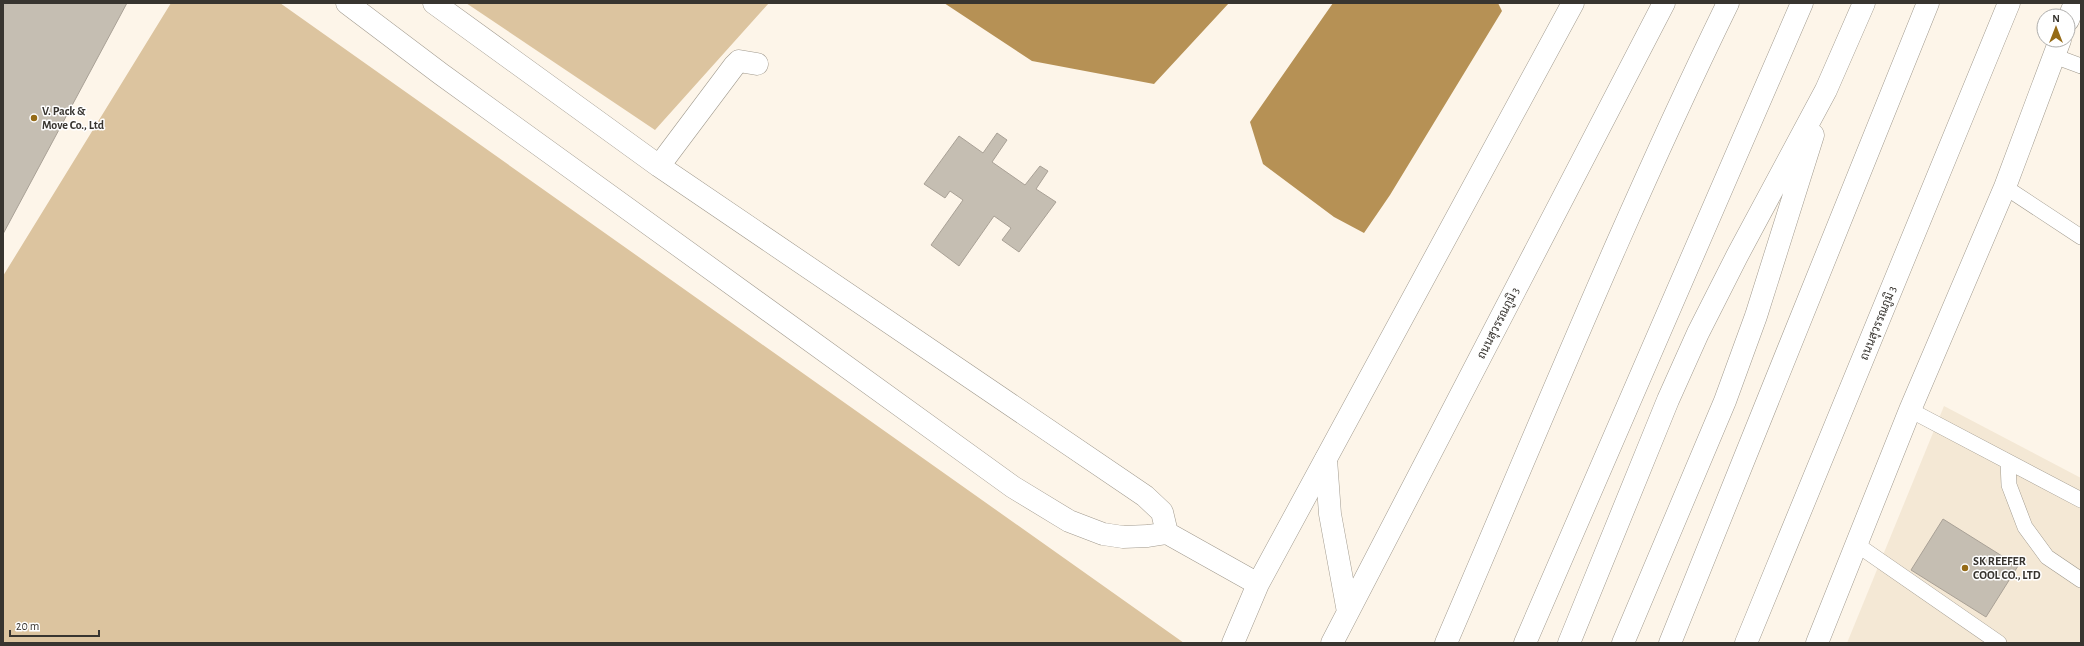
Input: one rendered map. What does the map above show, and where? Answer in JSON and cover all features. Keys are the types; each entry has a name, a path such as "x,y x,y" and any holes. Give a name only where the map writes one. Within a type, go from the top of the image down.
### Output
{"main road":[{"path":"347,3 441,74 1013,487 1068,521 1103,534 1123,537 1148,536 1167,533 1258,584"},
{"path":"434,3 658,166 1145,496 1162,512 1167,533"},
{"path":"1232,643 1258,584 1573,3"},
{"name":"ถนนสุวรรณภูมิ 3","path":"1332,643 1664,3"},
{"path":"1446,643 1612,256 1697,66 1728,3"},
{"path":"1524,643 1802,3"},
{"path":"1569,643 1668,400 1698,333 1740,249 1826,90 1864,3"},
{"path":"1670,643 1928,3"},
{"name":"ถนนสุวรรณภูมิ 3","path":"1746,643 2009,3"},
{"path":"1817,643 1910,410 2005,187 2057,48"},
{"path":"658,166 734,66 739,61 757,64"},
{"path":"1623,643 1725,402 1785,227 1826,90"},
{"path":"1326,459 1330,514 1348,612"}],"lane":[{"path":"2057,48 2081,66"},
{"path":"2005,187 2081,236"},
{"path":"1910,410 2081,500"},
{"path":"2008,462 2009,485 2025,527 2047,557 2081,580"},
{"path":"1856,544 1999,643"}],"shaded area":[{"path":"171,3 280,3 1184,643 3,643 3,276"},
{"path":"466,3 769,3 655,130"},
{"path":"944,3 1229,3 1154,84 1032,61"},
{"path":"1333,3 1498,3 1502,11 1390,195 1364,233 1334,217 1263,164 1250,122"},
{"path":"1944,406 2081,478 2081,643 1847,643"}],"building":[{"name":"V. Pack & Move Co., Ltd","path":"3,3 127,3 3,234"},
{"path":"997,133 1007,140 992,162 1025,185 1040,166 1048,171 1036,189 1056,202 1019,252 1002,240 1011,228 994,216 959,266 931,245 963,200 950,191 945,198 924,184 959,136 983,153"},
{"name":"SK REEFER COOL CO., LTD","path":"1943,519 2018,566 1986,617 1911,570"}],"place":[{"name":"V. Pack & Move Co., Ltd","path":"34,118"},
{"name":"SK REEFER COOL CO., LTD","path":"1965,568"}]}
